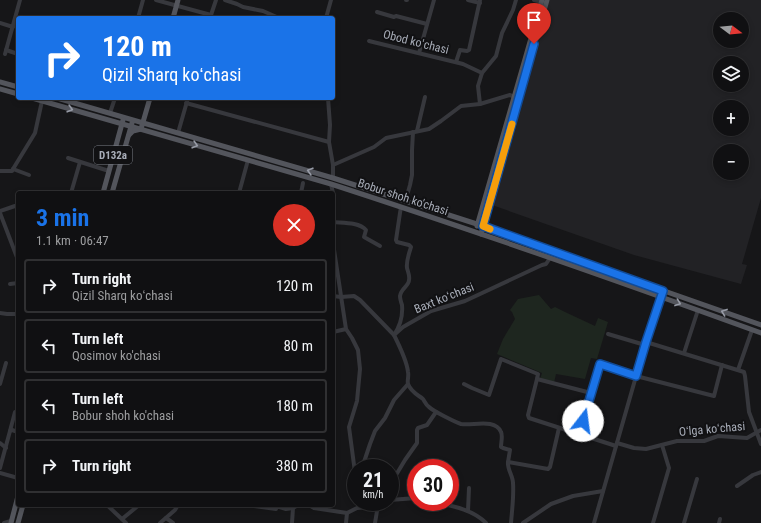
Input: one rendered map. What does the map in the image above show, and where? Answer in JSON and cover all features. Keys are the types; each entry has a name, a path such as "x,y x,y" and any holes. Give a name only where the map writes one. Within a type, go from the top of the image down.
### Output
{"main road":[{"path":"174,16 178,0"},
{"path":"515,101 547,0"},
{"path":"478,233 541,1"},
{"path":"0,82 16,86 15,93 0,89"},
{"name":"Bobur shoh ko'chasi","path":"39,100 331,184 478,233 761,333"},
{"name":"Bobur shoh ko'chasi","path":"64,100 402,199 480,225 761,325"},
{"path":"129,135 134,131 141,129 149,100"},
{"name":"D132a","path":"104,191 124,117"},
{"name":"D132a","path":"113,191 133,120"},
{"path":"120,132 125,127 143,123"},
{"path":"16,503 11,522 18,523 22,507"}],"street":[{"path":"16,54 5,52 20,0"},
{"path":"139,16 143,0"},
{"path":"156,0 211,16 216,0"},
{"path":"225,0 243,7 263,11 274,16"},
{"path":"327,16 331,0"},
{"path":"419,53 434,0"},
{"path":"468,0 480,2"},
{"path":"480,104 478,86 482,73 496,56 502,33 516,0"},
{"path":"534,0 541,1"},
{"name":"Obod koʻchasi","path":"369,41 456,62 460,50 469,50 480,2"},
{"path":"377,12 427,24"},
{"path":"0,23 12,27"},
{"path":"456,62 482,73"},
{"path":"333,165 374,147 386,138 429,129 461,106 480,104 510,95 515,101"},
{"path":"402,199 408,192 410,185 412,175 412,150 415,132 425,97"},
{"path":"110,113 114,100"},
{"path":"178,133 187,100"},
{"path":"328,100 330,125 329,142 333,165 333,178"},
{"path":"0,171 12,171 35,133 42,101"},
{"path":"186,103 329,142"},
{"path":"68,158 109,171"},
{"path":"240,191 248,160"},
{"path":"72,191 80,162"},
{"path":"13,169 29,175"},
{"path":"301,191 303,183"},
{"path":"331,184 333,191"},
{"path":"15,206 0,212 16,255"},
{"path":"394,335 399,327 402,310 400,295 409,282 407,263 411,247 409,245 397,242 396,240 401,207"},
{"path":"335,222 348,223 363,227 366,230 364,237 380,246"},
{"path":"335,256 346,329 358,350 360,369 357,401 349,427 353,459"},
{"name":"Baxt koʻchasi","path":"394,335 403,327 431,311 467,300 546,264 550,258"},
{"path":"10,284 16,283"},
{"path":"594,523 636,376 663,291"},
{"path":"335,296 354,296 360,300 394,335 401,349 408,371 408,384 413,392 429,407 459,423 467,425 488,424 494,425 498,428 502,434 501,447 510,450 508,466 513,478 514,486 511,523"},
{"path":"684,353 698,310"},
{"path":"0,313 16,314"},
{"path":"335,332 346,329"},
{"path":"738,370 752,330"},
{"path":"608,334 684,353 744,372 749,412 759,431 761,444"},
{"path":"464,384 489,395 501,359 538,374 537,379 591,393"},
{"path":"0,384 6,363"},
{"path":"579,435 600,364 636,376 714,396 722,365"},
{"name":"Oʻlga koʻchasi","path":"537,379 528,416 529,418 579,435 634,448 646,449 680,441 704,441 718,436 747,438 759,431"},
{"path":"365,459 375,431 385,418 394,400 408,384"},
{"path":"0,468 15,412"},
{"path":"399,469 417,443 418,428 427,425 436,412"},
{"path":"508,462 548,469 550,467 559,428"},
{"path":"10,431 16,431"},
{"path":"0,443 6,448"},
{"path":"653,523 669,468 662,445"},
{"path":"737,486 753,475 761,472"},
{"path":"0,473 16,477"},
{"path":"684,523 697,479"},
{"path":"468,511 469,488"},
{"path":"523,523 551,504 573,496 603,491"},
{"path":"109,507 126,523"},
{"path":"122,519 137,507"},
{"path":"160,523 177,507"},
{"path":"261,507 276,509 276,507"},
{"path":"279,507 286,509 293,508 292,523"},
{"path":"312,507 347,513 353,511"},
{"path":"459,508 468,511 486,523"},
{"path":"375,523 377,511"},
{"path":"346,523 347,513"},
{"path":"166,518 173,523"},
{"path":"4,523 11,522"}],"shaded area":[{"path":"549,0 761,0 761,198 742,264 747,265 741,284 634,255 492,205"},
{"path":"539,295 551,309 555,307 595,326 598,318 608,322 597,359 591,358 585,379 556,374 554,383 540,379 542,373 497,354 503,339 515,319 510,310 518,299"}],"slow traffic":[{"path":"490,229 483,226 512,124"}],"route":[{"path":"534,44 483,226 663,291 636,376 600,364 583,421"}]}
